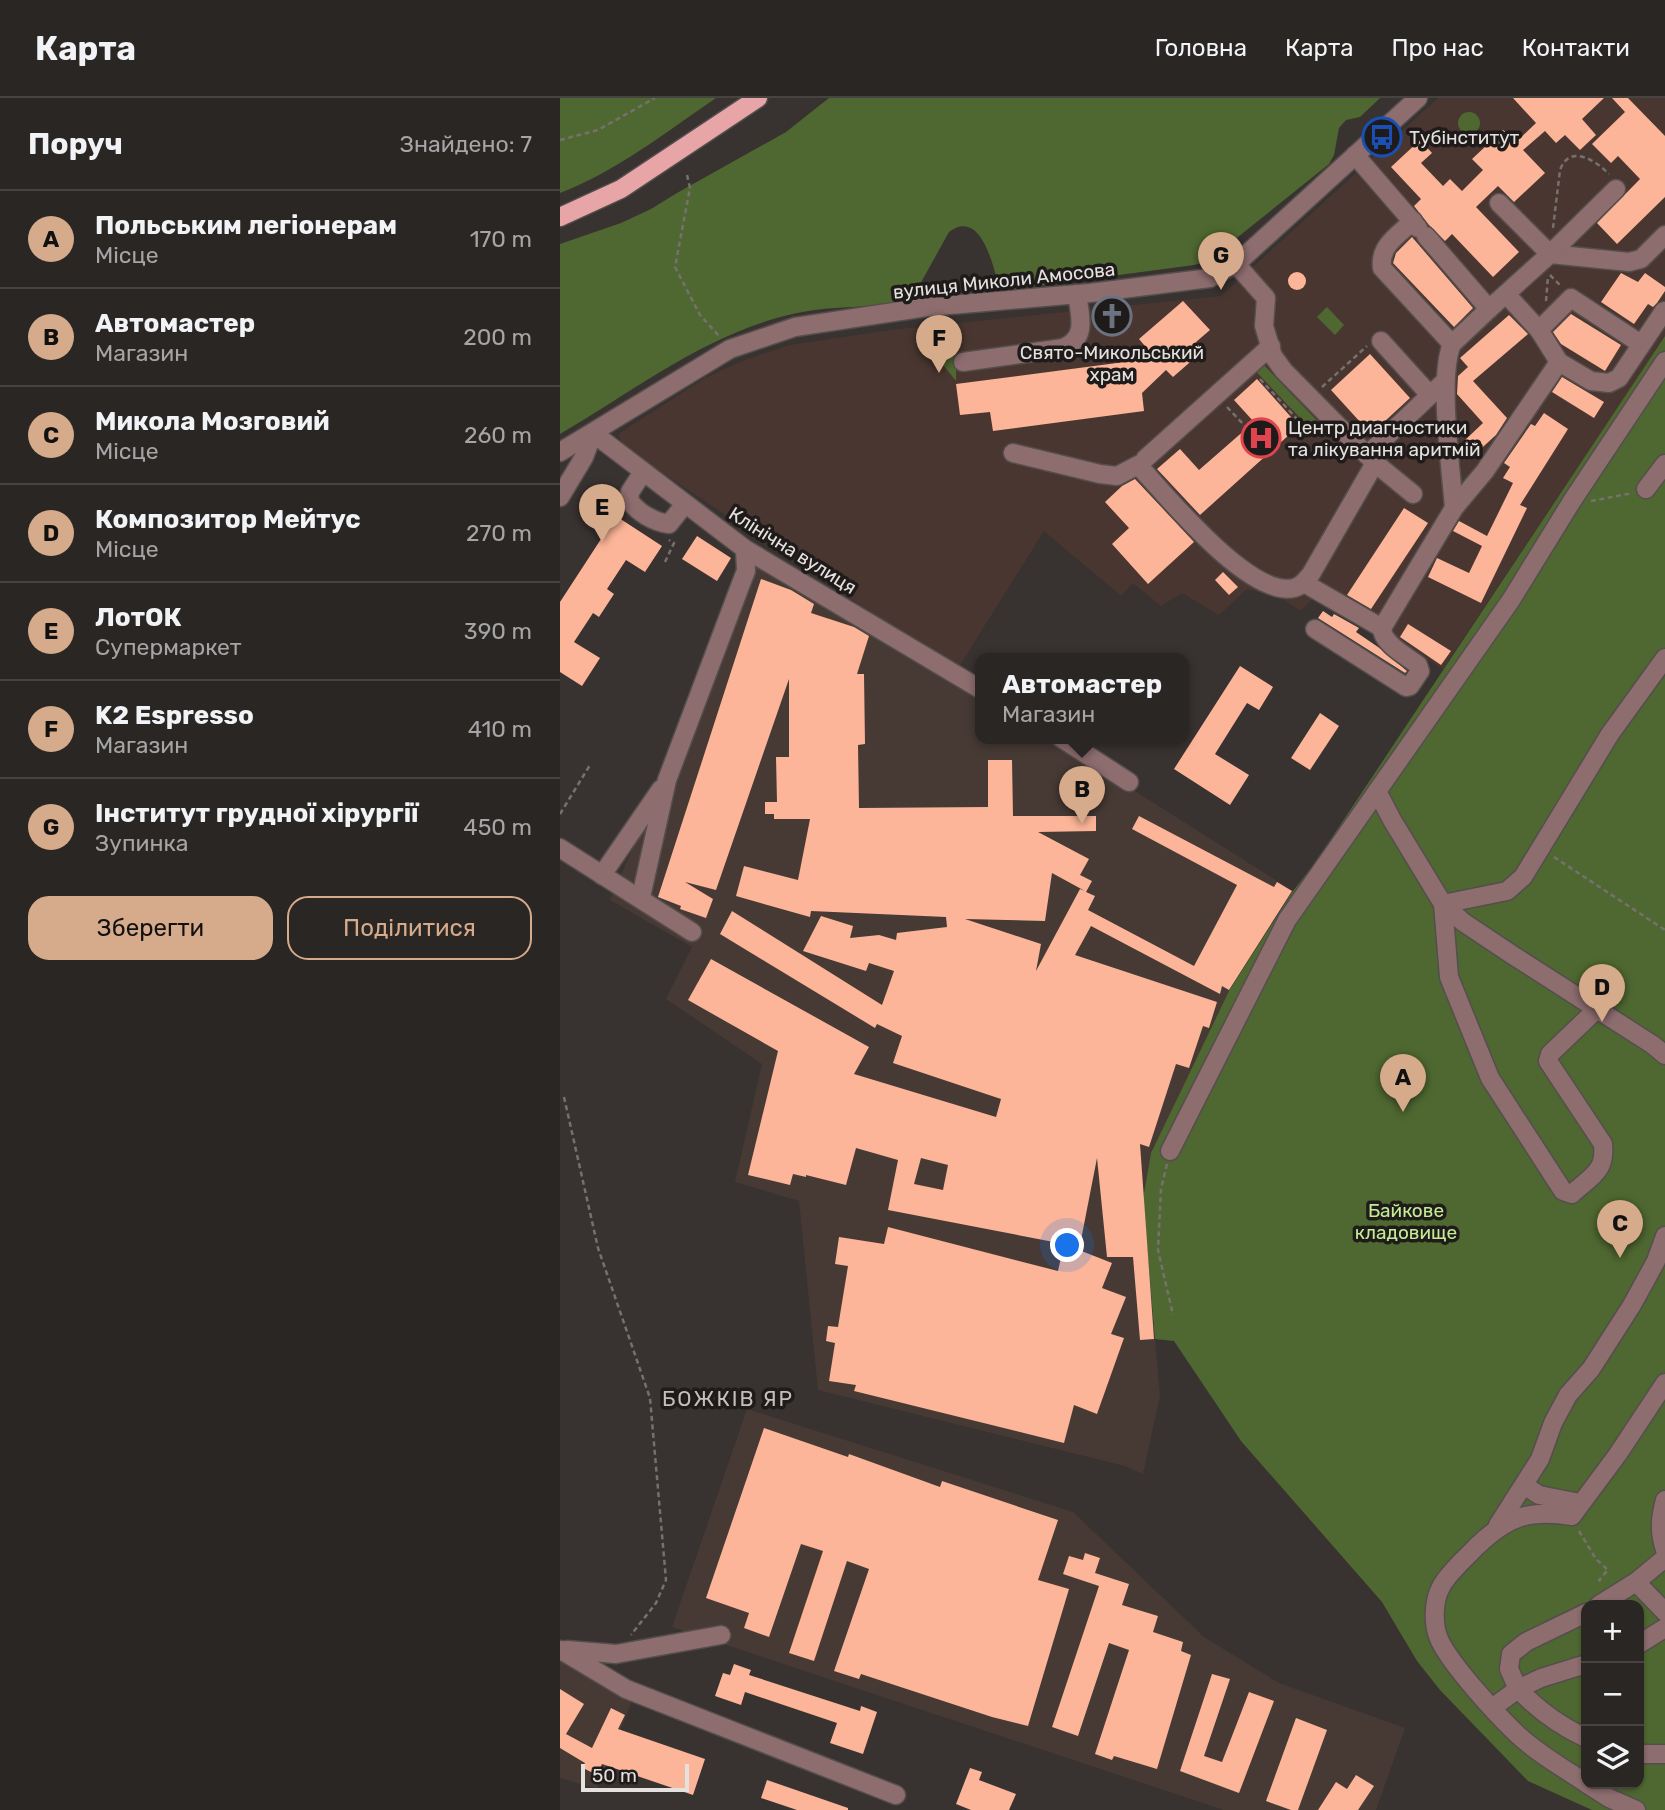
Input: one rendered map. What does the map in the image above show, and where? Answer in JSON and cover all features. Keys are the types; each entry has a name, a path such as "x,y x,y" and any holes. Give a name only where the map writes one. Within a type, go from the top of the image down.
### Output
{"main road":[{"path":"560,217 621,188 671,158 758,98"}],"street":[{"name":"вулиця Миколи Амосова","path":"560,452 730,349 795,327 927,307 1077,294 1210,278 1236,264 1418,98"},
{"path":"1355,155 1489,309"},
{"path":"1454,508 1446,381 1448,352 1452,344 1550,254 1616,188"},
{"path":"1499,203 1550,254 1629,262 1641,258 1665,235"},
{"path":"1419,228 1384,248 1380,258 1381,268 1452,344"},
{"path":"1236,264 1266,298 1264,326 1273,356 1371,459 1413,494"},
{"path":"962,362 1063,348 1072,344 1081,330 1077,294"},
{"path":"1506,294 1541,328 1559,362 1591,381 1609,383 1619,378 1664,311"},
{"path":"1541,328 1572,298 1641,344"},
{"path":"1381,341 1430,395"},
{"path":"1145,459 1271,346"},
{"path":"1170,1151 1287,920 1511,600 1572,501 1659,383 1665,361"},
{"path":"1315,629 1406,687 1410,686 1420,670 1418,665 1387,641 1382,635 1382,628 1454,508 1485,471 1559,362"},
{"path":"1013,453 1117,476 1138,466 1205,537 1251,576 1283,588 1295,588 1304,583 1371,459 1446,381"},
{"path":"560,496 584,457 593,433"},
{"name":"Клінічна вулиця","path":"593,433 745,549 975,685"},
{"path":"1646,489 1665,464"},
{"path":"643,472 629,492 629,500 635,508 659,523 669,524 685,503"},
{"path":"641,897 667,780 746,571 745,549"},
{"path":"1304,583 1382,628"},
{"path":"1443,904 1507,891 1523,877 1611,734 1665,658"},
{"path":"1071,744 1129,782"},
{"path":"602,875 667,780"},
{"path":"1377,791 1443,904 1492,941 1665,1055"},
{"path":"560,848 641,897 692,932"},
{"path":"1443,904 1449,977 1490,1078 1563,1191 1572,1194 1600,1169 1605,1159 1603,1144 1548,1061 1550,1054 1597,1009"},
{"path":"1581,1780 1552,1762 1518,1735 1492,1708 1439,1639 1435,1619 1441,1587 1495,1528 1524,1485 1540,1459 1553,1423 1568,1395 1591,1369 1632,1305 1656,1261 1665,1236"},
{"path":"1495,1528 1516,1518 1552,1513 1572,1516 1618,1454 1665,1382"},
{"path":"1524,1485 1539,1495 1580,1503"},
{"path":"1665,1500 1660,1517 1661,1538 1665,1550"},
{"path":"1607,1600 1665,1559"},
{"path":"1636,1582 1665,1612"},
{"path":"1581,1615 1526,1642 1511,1654 1509,1669 1518,1689 1534,1706 1581,1735"},
{"path":"1644,1641 1665,1628"},
{"path":"561,1650 616,1654 721,1634"},
{"path":"561,1650 626,1689 896,1795"},
{"path":"1492,1708 1518,1689 1541,1678 1581,1666"},
{"path":"1644,1754 1665,1754"},
{"path":"1595,1789 1636,1810"}],"path":[{"path":"560,140 598,130 655,98"},
{"path":"1541,328 1560,170 1569,159 1583,156 1594,159 1613,177 1616,188"},
{"path":"687,174 690,188 675,267 700,315 730,349"},
{"path":"1311,397 1375,339 1381,341"},
{"path":"1248,366 1309,432"},
{"path":"1572,501 1600,501 1646,489"},
{"path":"659,523 663,536 674,543 665,562"},
{"path":"560,814 590,765"},
{"path":"1541,848 1665,930"},
{"path":"565,1097 598,1248 650,1398 666,1580 656,1603 616,1654"},
{"path":"1170,1151 1161,1189 1158,1250 1173,1315"},
{"path":"1578,1529 1596,1559 1608,1570"}],"shaded area":[{"path":"1438,98 1665,98 1665,336 1443,669 1318,593 1301,611 1281,598 1247,589 1219,615 1182,593 1161,606 1133,583 1121,596 1044,531 957,670 624,447 618,434 705,378 747,359 790,345 890,330 1221,296"},
{"path":"762,556 975,691 975,744 1060,744 1293,891 1229,991 1151,1153 1143,1199 1160,1396 1143,1474 1125,1466 818,1390 799,1201 735,1182 762,1064 666,999 692,947 610,900"},
{"path":"747,1409 1073,1512 1204,1637 1279,1683 1405,1728 1376,1810 1224,1810 672,1627"},
{"path":"560,1654 633,1698 597,1789 560,1778"}],"green space":[{"path":"560,98 716,98 621,162 560,193"},
{"path":"829,98 1380,98 1360,117 1346,120 1339,128 1334,155 1329,164 1208,261 1006,290 999,286 984,242 969,228 960,227 949,232 909,300 797,313 764,322 703,348 560,434 560,244 621,223 651,209 786,132"},
{"path":"1469,112 1477,115 1480,123 1477,131 1469,134 1461,131 1458,123 1461,115"},
{"path":"1327,307 1344,325 1335,335 1317,317"},
{"path":"957,326 956,381 927,345"},
{"name":"Байкове кладовище","path":"1665,336 1665,1810 1592,1810 1528,1781 1440,1690 1417,1661 1382,1602 1241,1441 1174,1341 1155,1339 1143,1199 1151,1153 1229,991 1293,891 1315,863"},
{"path":"1258,359 1326,430 1318,437 1250,365"}],"building":[{"path":"1513,98 1604,98 1582,119 1596,135 1580,150 1565,135 1556,143 1545,131 1523,150 1545,173 1514,202 1498,186 1476,207 1519,252 1493,277 1452,234 1445,241 1429,225 1414,206 1421,199 1391,167 1420,140 1432,153 1421,163 1443,186 1450,179 1462,191 1483,170 1472,159 1503,130 1516,142 1536,123"},
{"path":"1612,98 1628,98 1665,136 1665,197 1617,244 1597,223 1640,179 1618,156 1611,163 1592,144 1625,112"},
{"path":"1412,237 1473,308 1454,327 1393,263 1396,253"},
{"path":"1297,272 1303,275 1306,281 1303,287 1297,290 1291,287 1288,281 1291,275"},
{"path":"1621,273 1638,282 1645,273 1665,287 1657,303 1653,307 1648,304 1634,324 1601,302"},
{"path":"1183,301 1210,330 1196,342 1204,350 1173,377 1166,370 1142,393 1144,411 993,431 990,412 960,415 956,384 1155,358 1139,339"},
{"path":"1571,314 1621,345 1605,371 1561,344 1553,332"},
{"path":"1509,315 1528,334 1473,381 1507,418 1496,435 1474,455 1463,442 1483,423 1457,394 1458,376 1468,367 1460,358"},
{"path":"1370,354 1410,398 1371,434 1331,390"},
{"path":"1562,377 1604,402 1594,418 1552,392"},
{"name":"Центр диагностики та лікування аритмій","path":"1257,379 1299,426 1200,515 1157,469 1180,449 1199,470 1254,422 1234,400"},
{"path":"1544,413 1568,429 1520,505 1527,508 1481,603 1428,577 1437,558 1469,573 1482,546 1453,531 1459,521 1487,536 1513,483 1503,478 1510,467 1504,463 1531,424 1535,426"},
{"path":"1135,479 1194,542 1148,584 1112,544 1129,528 1105,502 1122,486"},
{"path":"1404,508 1428,523 1371,609 1347,595"},
{"path":"616,516 662,546 645,572 626,560 607,589 614,594 599,617 593,613 574,642 600,658 582,686 560,672 560,602"},
{"path":"697,536 731,558 717,581 682,559"},
{"path":"1223,572 1238,587 1229,595 1215,580"},
{"path":"761,579 791,590 814,604 811,613 854,627 869,636 857,674 864,674 865,744 858,745 859,808 988,807 988,760 1012,760 1013,816 1096,816 1096,831 1038,832 1089,859 1080,875 1092,881 1086,892 1095,896 1088,910 1194,966 1237,885 1132,829 1139,816 1274,887 1277,882 1292,891 1229,990 1222,986 1220,994 1091,926 1075,955 1217,1002 1209,1028 1203,1026 1189,1068 1176,1064 1149,1147 1140,1144 1154,1339 1140,1340 1133,1257 1107,1257 1097,1158 1079,1250 1112,1263 1102,1288 1126,1297 1111,1334 1124,1338 1097,1414 1074,1405 1064,1443 854,1391 856,1385 829,1381 835,1343 826,1341 828,1326 838,1327 848,1266 835,1264 839,1237 884,1244 888,1227 1058,1271 1064,1244 888,1210 898,1160 856,1148 846,1185 806,1175 793,1174 790,1185 748,1175 778,1051 688,1000 711,959 869,1047 854,1074 996,1117 1001,1099 893,1063 902,1036 877,1024 875,1028 720,934 732,911 882,1005 894,971 869,963 866,971 803,951 821,916 853,926 850,938 879,935 896,940 897,933 947,927 946,917 811,911 810,917 736,896 744,866 798,880 810,819 774,819 774,814 765,814 765,802 777,802 776,757 789,757 789,679 716,890 685,882 713,899 706,918 680,909 681,906 658,897","holes":["1052,873 1085,891 1080,889 1036,971 1041,944 965,919 1045,921","921,1158 948,1165 943,1190 914,1184"]},
{"path":"1323,611 1359,628 1356,632 1407,671 1405,673 1318,618"},
{"path":"1408,624 1451,651 1441,665 1400,637"},
{"path":"1240,666 1273,687 1259,710 1247,703 1215,754 1249,775 1230,805 1174,769"},
{"path":"1320,713 1339,726 1310,770 1291,758"},
{"path":"764,1428 848,1457 849,1454 940,1487 942,1481 1058,1520 1038,1580 1069,1589 1028,1726 992,1717 861,1674 859,1679 834,1671 869,1569 847,1561 814,1661 789,1653 823,1551 801,1544 769,1637 744,1628 749,1613 706,1598"},
{"path":"1085,1553 1100,1558 1095,1573 1129,1584 1122,1605 1158,1616 1153,1632 1183,1642 1181,1651 1191,1655 1157,1769 1114,1756 1112,1760 1095,1754 1129,1650 1109,1643 1078,1736 1052,1727 1099,1586 1063,1574 1069,1556 1083,1560"},
{"path":"734,1664 751,1670 749,1675 860,1711 861,1706 877,1712 863,1754 830,1743 837,1723 745,1692 741,1705 715,1696 723,1673 730,1675"},
{"path":"1212,1674 1230,1679 1204,1756 1222,1762 1249,1692 1274,1701 1239,1793 1180,1771"},
{"path":"560,1689 584,1704 566,1734 592,1748 611,1708 625,1715 618,1729 705,1759 693,1795 602,1764 597,1775 583,1768 585,1763 560,1748"},
{"path":"1296,1718 1327,1730 1298,1810 1291,1810 1266,1801"},
{"path":"970,1768 982,1772 979,1780 1016,1794 1009,1810 971,1810 956,1804"},
{"path":"1356,1775 1374,1786 1358,1810 1318,1810 1336,1782 1347,1789"},
{"path":"767,1780 848,1810 797,1810 761,1798"}],"place":[{"name":"Тубінститут","path":"1382,137"},
{"name":"Інститут грудної хірургії","path":"1221,290"},
{"name":"Свято-Микольський храм","path":"1112,316"},
{"name":"K2 Espresso","path":"939,373"},
{"name":"Центр диагностики та лікування аритмій","path":"1261,438"},
{"name":"ЛотОК","path":"602,542"},
{"name":"Автомастер","path":"1082,824"},
{"name":"Композитор Мейтус","path":"1602,1022"},
{"name":"Польським легіонерам","path":"1403,1112"},
{"name":"Микола Мозговий","path":"1620,1258"}],"district":[{"name":"БОЖКІВ ЯР","path":"728,1399"}]}
